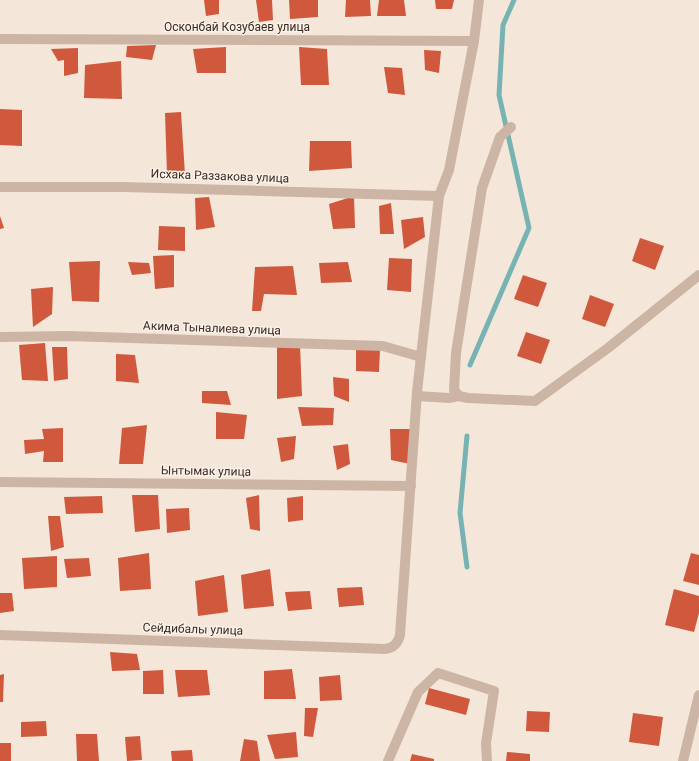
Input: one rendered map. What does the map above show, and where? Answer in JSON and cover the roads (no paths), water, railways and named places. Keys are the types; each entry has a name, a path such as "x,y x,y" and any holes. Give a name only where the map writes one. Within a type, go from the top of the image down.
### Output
{"street":[{"path":"411,486 417,396 439,196 449,170 474,41 479,0"},
{"name":"Осконбай Козубаев улица","path":"0,39 474,41"},
{"path":"459,396 454,390 456,353 482,188 500,137 511,127"},
{"name":"Исхака Раззакова улица","path":"0,187 124,186 439,196"},
{"path":"417,396 449,398 459,396 468,398 535,401 608,348 699,275"},
{"name":"Акима Тыналиева улица","path":"0,337 67,336 383,346 421,357"},
{"name":"Ынтымак улица","path":"0,482 411,486"},
{"name":"Сейдибалы улица","path":"0,635 391,648 396,644 400,635 411,486"},
{"path":"388,761 418,692 438,673 494,692 486,743 486,761"},
{"path":"683,761 699,695"}],"waterway":[{"path":"470,365 529,228 499,95 503,25 514,0"},
{"path":"467,436 460,513 467,567"}]}
